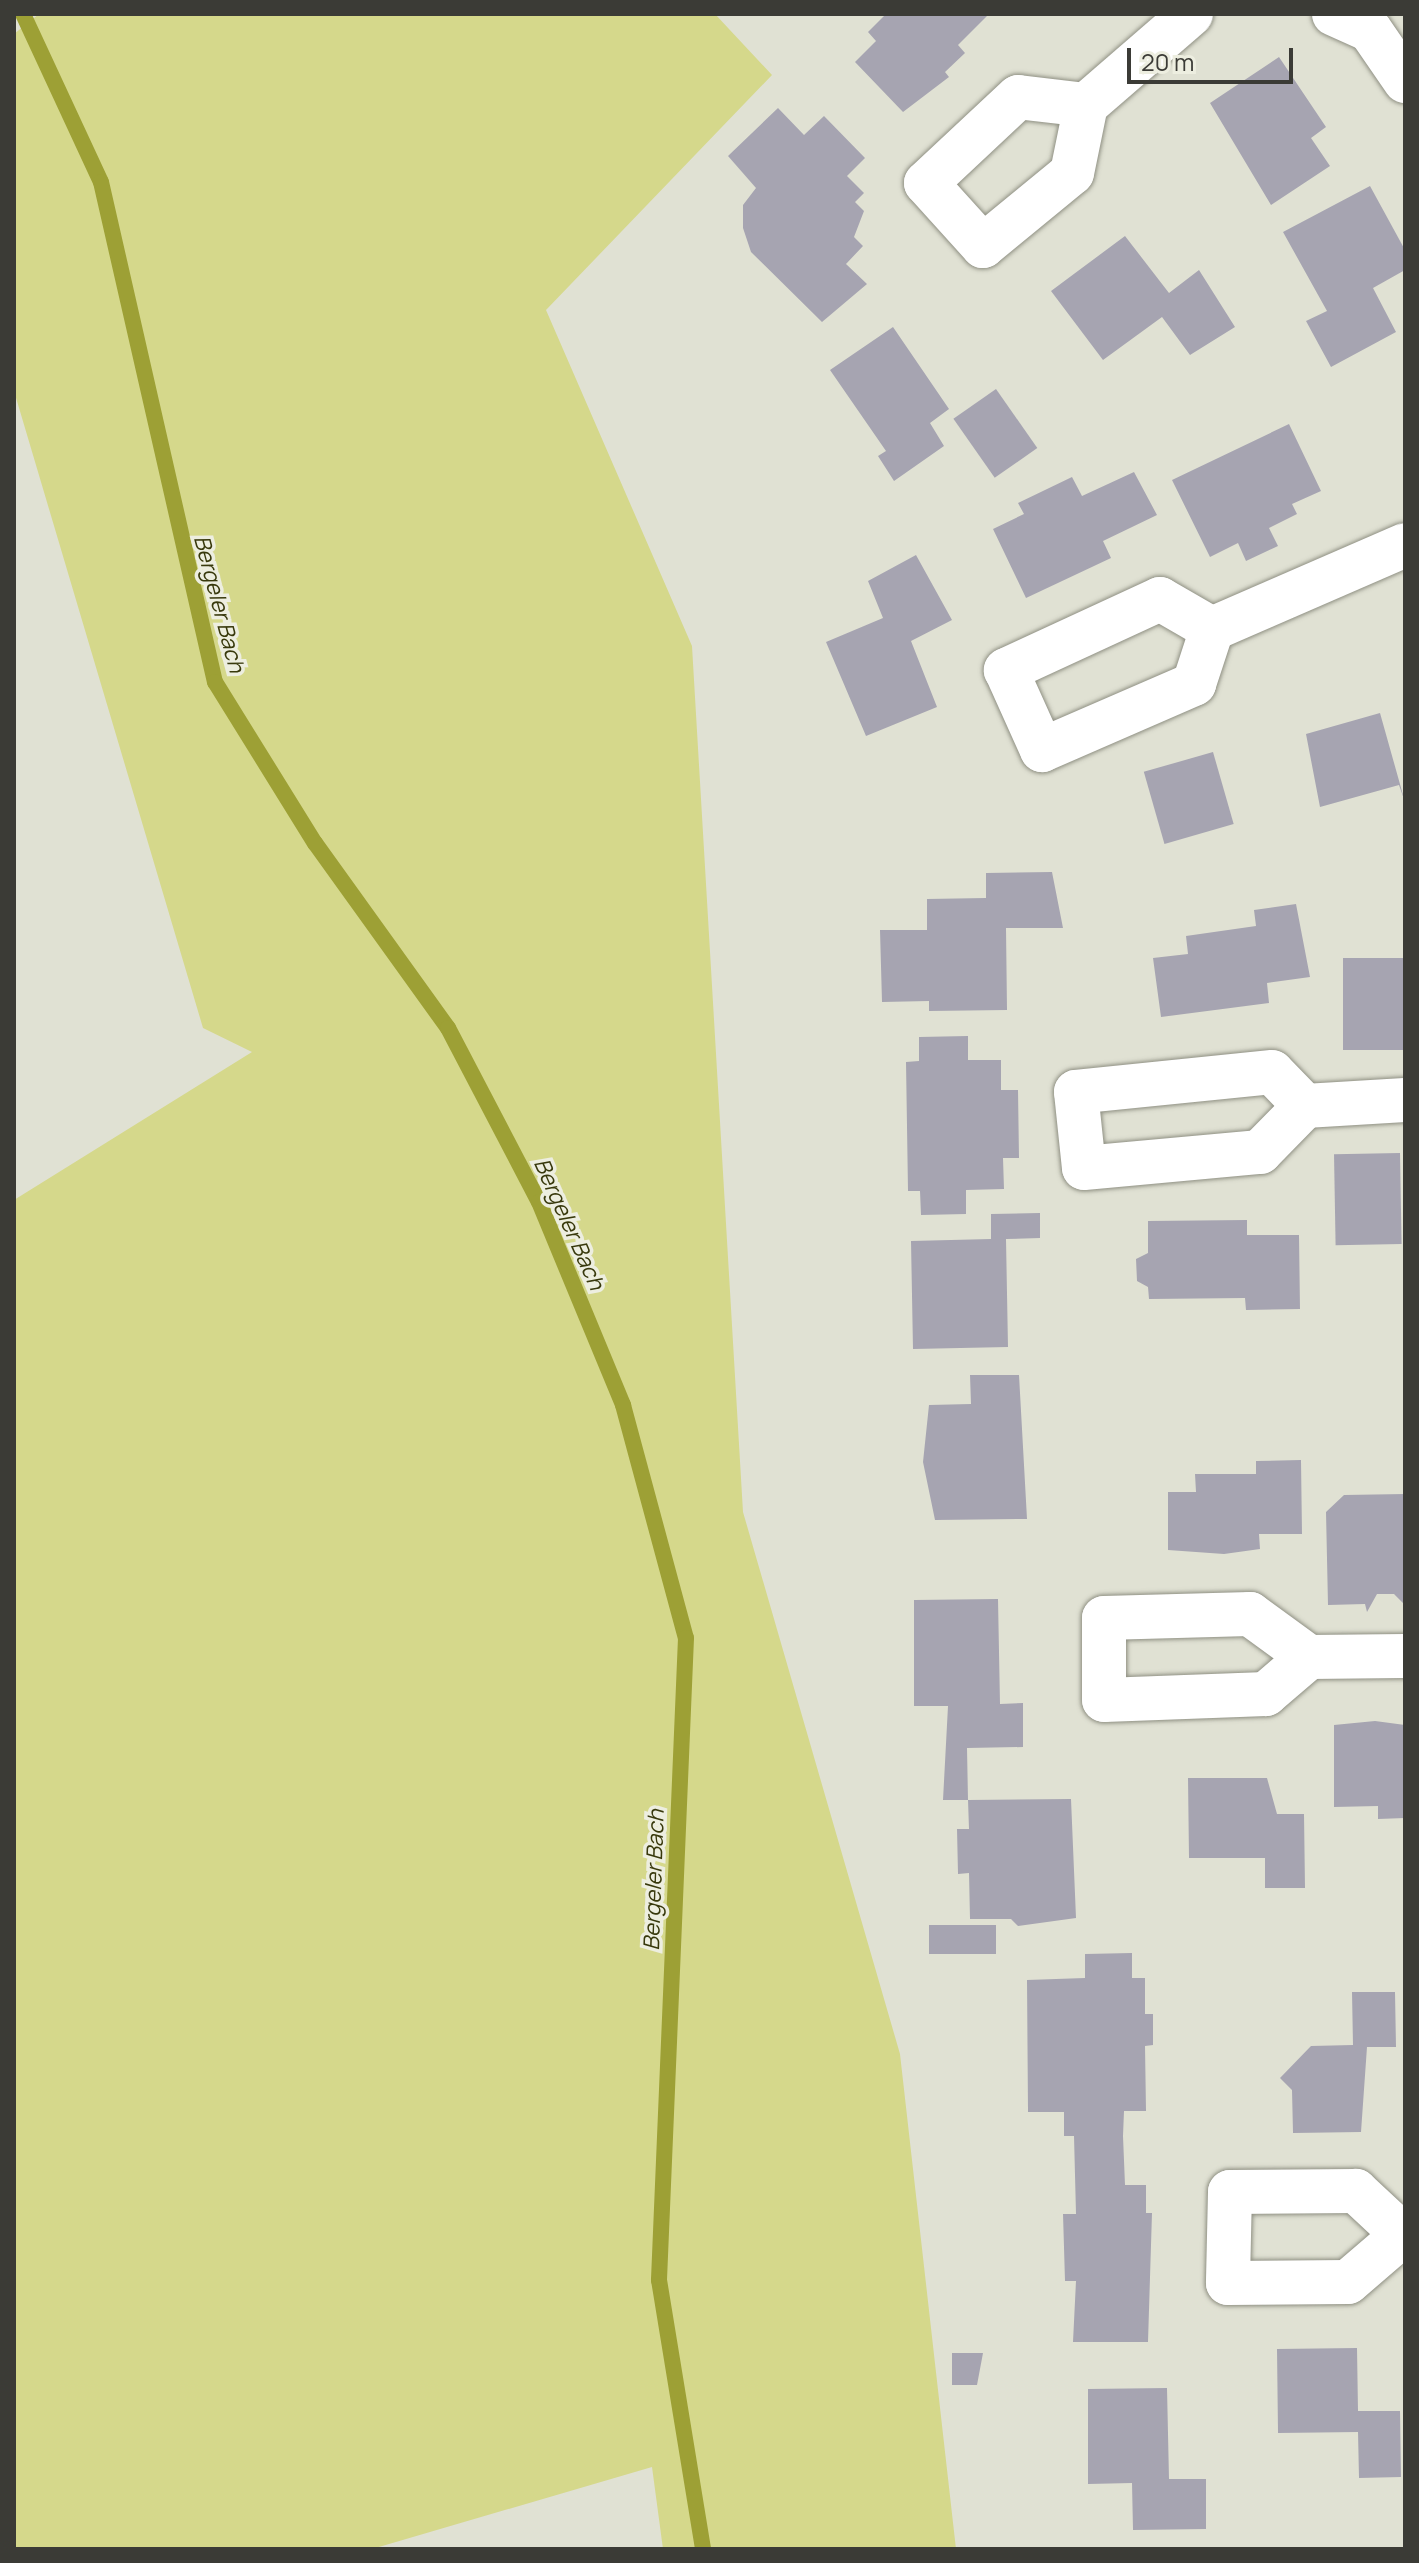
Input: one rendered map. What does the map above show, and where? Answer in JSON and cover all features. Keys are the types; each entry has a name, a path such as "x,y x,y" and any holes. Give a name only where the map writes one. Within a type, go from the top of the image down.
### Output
{"street":[{"path":"1086,105 1191,14"},
{"path":"1365,19 1405,81"},
{"path":"1212,629 1405,545"},
{"path":"1305,1106 1272,1072 1076,1092 1084,1168 1260,1152 1305,1106 1405,1100"},
{"path":"1309,1657 1405,1656"}],"green space":[{"path":"39,14 715,14 772,75 546,310 692,646 743,1512 900,2054 956,2549 663,2549 652,2467 372,2549 14,2549 14,1200 252,1052 203,1028 14,391 14,34"}],"building":[{"path":"886,14 989,14 958,45 965,53 945,72 949,77 903,112 855,62 876,41 868,32"},
{"path":"1279,57 1326,127 1311,138 1330,166 1271,205 1210,103"},
{"path":"778,108 804,135 824,116 865,158 847,176 864,193 855,202 864,211 854,237 863,246 846,264 867,284 822,322 751,252 743,228 743,205 756,188 728,156"},
{"path":"1370,186 1405,250 1405,270 1373,288 1396,332 1331,367 1306,321 1327,311 1283,232"},
{"path":"1125,236 1169,293 1199,270 1235,327 1190,355 1162,317 1103,360 1051,291"},
{"path":"893,327 949,409 930,423 944,446 894,481 878,456 886,451 830,370"},
{"path":"996,389 1037,448 995,478 953,419"},
{"path":"1289,424 1321,491 1292,504 1297,514 1269,528 1278,546 1246,561 1238,543 1210,557 1172,480"},
{"path":"1134,472 1157,515 1103,541 1111,558 1026,598 993,529 1024,514 1018,503 1072,477 1082,496"},
{"path":"916,555 952,620 911,641 937,707 866,736 826,642 883,618 868,581"},
{"path":"1380,713 1405,802 1399,785 1320,807 1306,734"},
{"path":"1213,752 1234,824 1164,844 1144,772"},
{"path":"1052,872 1063,928 1006,928 1007,1010 929,1011 929,1001 882,1002 880,930 927,930 927,899 986,898 986,873"},
{"path":"1296,904 1310,977 1267,983 1269,1003 1161,1017 1153,958 1188,954 1186,936 1256,926 1254,910"},
{"path":"1343,958 1405,958 1405,1050 1343,1050"},
{"path":"968,1036 968,1060 1001,1060 1001,1090 1018,1090 1019,1158 1003,1158 1004,1189 966,1190 966,1214 921,1215 920,1191 908,1191 906,1062 919,1061 919,1037"},
{"path":"1400,1153 1402,1244 1336,1245 1334,1154"},
{"path":"1040,1213 1040,1238 1006,1239 1008,1347 913,1349 911,1241 991,1239 991,1214"},
{"path":"1247,1220 1247,1235 1299,1235 1300,1309 1246,1310 1245,1298 1149,1299 1148,1287 1137,1281 1136,1259 1148,1253 1148,1221"},
{"path":"970,1375 1019,1375 1027,1519 935,1520 923,1462 929,1405 971,1404"},
{"path":"1301,1460 1302,1534 1259,1534 1260,1549 1224,1554 1168,1550 1168,1492 1196,1492 1195,1474 1256,1474 1256,1461"},
{"path":"1405,1494 1405,1605 1394,1594 1377,1594 1367,1612 1365,1604 1328,1605 1326,1512 1344,1495"},
{"path":"998,1599 1000,1704 1023,1703 1023,1747 967,1748 968,1800 943,1800 948,1706 914,1706 914,1600"},
{"path":"1375,1721 1405,1725 1405,1818 1378,1819 1378,1806 1334,1807 1334,1725"},
{"path":"1188,1778 1267,1778 1277,1814 1304,1814 1305,1888 1265,1888 1265,1858 1189,1858"},
{"path":"1071,1799 1076,1918 1018,1926 1011,1919 970,1919 969,1873 958,1874 957,1829 969,1829 968,1800"},
{"path":"929,1925 996,1925 996,1954 929,1954"},
{"path":"1132,1953 1132,1978 1145,1978 1145,2014 1153,2014 1153,2045 1145,2046 1146,2111 1124,2111 1123,2136 1125,2185 1146,2185 1146,2213 1152,2213 1148,2342 1073,2342 1076,2281 1065,2281 1063,2214 1076,2214 1074,2136 1064,2136 1064,2112 1028,2112 1027,1980 1085,1978 1085,1954"},
{"path":"1352,1992 1395,1992 1396,2047 1367,2047 1361,2132 1293,2133 1292,2090 1280,2078 1311,2046 1353,2045"},
{"path":"1357,2348 1358,2411 1400,2411 1401,2477 1359,2478 1358,2432 1278,2433 1277,2349"},
{"path":"952,2353 983,2353 977,2385 952,2385"},
{"path":"1167,2388 1169,2479 1206,2479 1206,2529 1133,2530 1132,2483 1088,2484 1088,2389"}],"waterway":[{"name":"Bergeler Bach","path":"23,14 101,182 215,682 315,843 448,1028 539,1202 623,1405 686,1638 659,2280 703,2549"}]}
